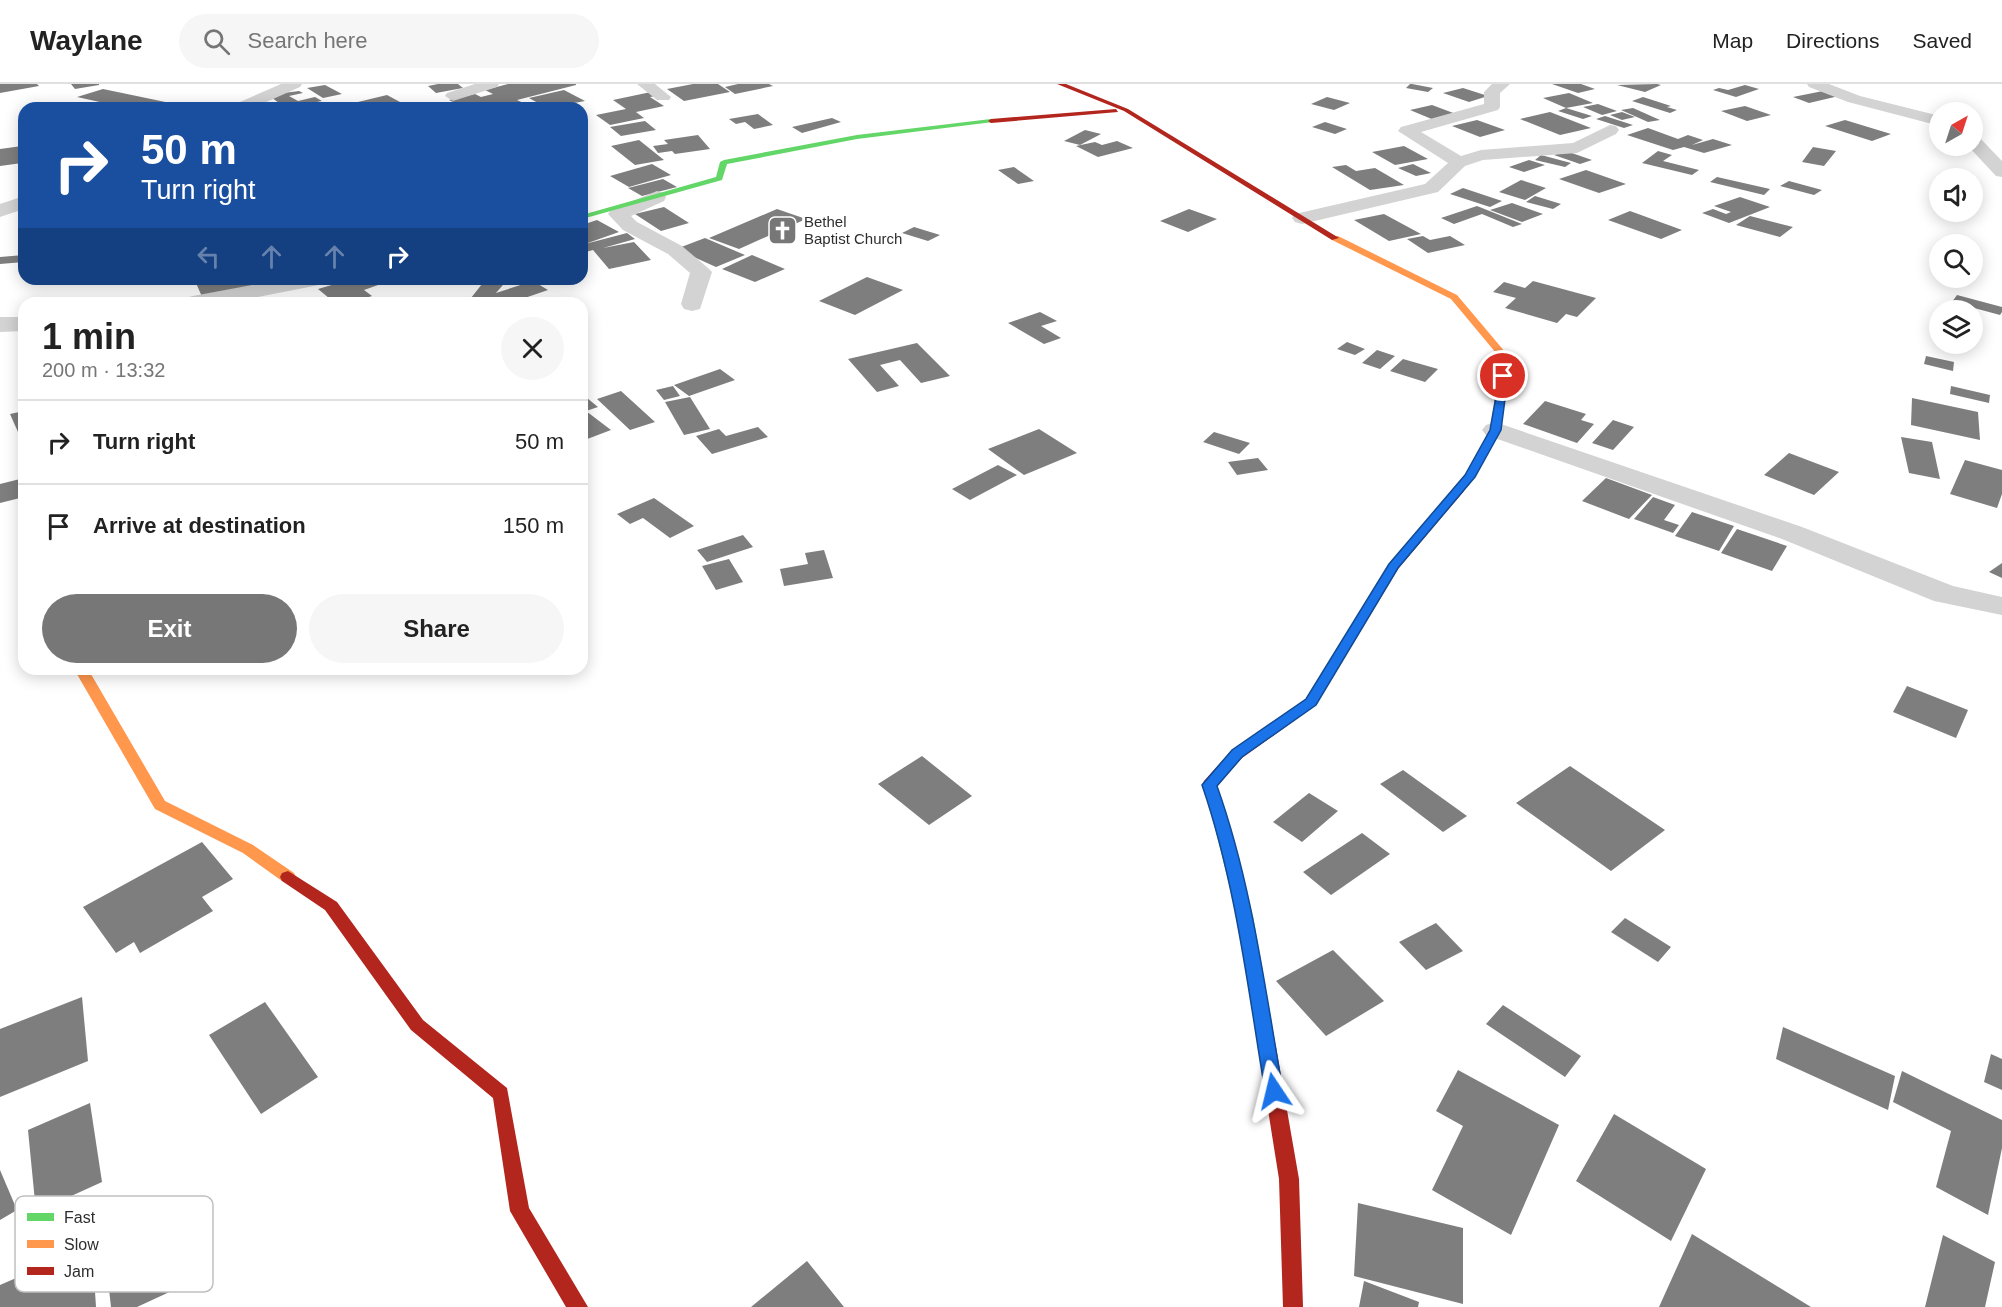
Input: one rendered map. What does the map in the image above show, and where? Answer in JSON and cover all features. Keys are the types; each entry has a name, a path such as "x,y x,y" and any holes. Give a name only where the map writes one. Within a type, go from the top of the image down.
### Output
{"street":[{"path":"253,102 294,84"},
{"path":"453,96 491,84"},
{"path":"645,84 663,97"},
{"path":"1060,84 1126,110 1342,242 1454,297 1506,359 1495,430 1470,477 1393,567 1311,702 1237,754 1209,785 1222,822 1245,916 1289,1179 1293,1307"},
{"path":"1459,162 1407,131 1427,124 1462,118 1492,107 1492,92 1502,84"},
{"path":"1815,84 1854,99 1929,119"},
{"path":"588,216 719,178 724,162 780,148 923,127 1126,110"},
{"path":"1302,218 1431,188 1459,162 1481,155 1576,148 1610,129"},
{"path":"1983,152 2002,172"},
{"path":"657,197 618,214 630,226 675,250 701,272 692,304"},
{"path":"0,211 18,204"},
{"path":"224,297 288,285"},
{"path":"0,324 5,326 18,325"},
{"path":"1495,430 1792,533 1945,594 2002,606"},
{"path":"84,675 160,805 248,849 331,906 417,1024 501,1094 520,1211 578,1307"}],"building":[{"path":"0,84 37,84 39,86 0,93"},
{"path":"71,84 99,84 99,85 75,89"},
{"path":"458,84 463,88 436,93 428,86"},
{"path":"508,84 576,84 517,100 521,102 453,102 449,100 475,94 481,97 493,94 485,90"},
{"path":"693,84 718,84 730,92 684,101 667,89"},
{"path":"738,84 773,86 735,94 725,87"},
{"path":"1410,84 1433,88 1428,92 1406,88"},
{"path":"1552,84 1581,84 1595,89 1578,93"},
{"path":"325,85 342,94 323,98 307,88"},
{"path":"1617,85 1661,85 1645,92"},
{"path":"1745,85 1759,89 1736,97 1713,90 1719,88 1728,90"},
{"path":"1463,88 1488,96 1469,102 1443,93"},
{"path":"103,89 165,102 100,102 77,97"},
{"path":"564,90 585,101 536,102 529,98"},
{"path":"299,91 303,93 289,96 298,101 315,97 322,101 278,102 268,95"},
{"path":"1823,91 1839,96 1809,103 1793,97"},
{"path":"651,92 656,96 650,97 664,106 636,112 644,118 610,125 596,115 626,109 613,100"},
{"path":"1569,93 1593,103 1566,108 1543,98"},
{"path":"387,95 400,102 358,102"},
{"path":"1327,97 1350,103 1334,110 1311,104"},
{"path":"1643,97 1677,110 1670,113 1632,101"},
{"path":"1598,104 1617,111 1602,115 1583,107"},
{"path":"1432,105 1456,114 1434,120 1410,110"},
{"path":"1745,106 1771,115 1747,121 1721,111"},
{"path":"1566,108 1592,116 1583,119 1558,111"},
{"path":"1633,108 1660,120 1648,122 1621,110"},
{"path":"1550,112 1591,128 1560,135 1520,119"},
{"path":"1622,112 1635,117 1622,120 1610,115"},
{"path":"758,114 773,125 754,129 745,122 736,124 729,119"},
{"path":"1605,116 1633,125 1624,128 1596,119"},
{"path":"832,118 841,122 802,133 792,127"},
{"path":"1477,120 1505,130 1480,137 1452,126"},
{"path":"1845,120 1891,134 1872,141 1825,126"},
{"path":"645,121 656,130 621,136 610,127"},
{"path":"1325,122 1347,129 1335,134 1312,127"},
{"path":"1648,128 1678,139 1688,135 1703,140 1692,145 1713,139 1732,145 1704,153 1684,147 1673,150 1627,135"},
{"path":"1085,130 1101,134 1080,145 1064,141"},
{"path":"698,135 710,149 675,154 672,151 658,153 653,146 668,144 664,140"},
{"path":"639,140 664,160 635,165 611,146"},
{"path":"1117,141 1133,148 1098,157 1076,146 1095,142 1102,145"},
{"path":"1404,146 1428,159 1395,165 1372,152"},
{"path":"18,147 18,164 0,166 0,149"},
{"path":"1813,147 1836,151 1824,166 1802,162"},
{"path":"1566,151 1592,160 1580,164 1554,155"},
{"path":"1658,151 1672,155 1663,161 1699,170 1692,175 1642,163"},
{"path":"1541,155 1571,163 1565,167 1535,160"},
{"path":"1529,160 1545,165 1524,172 1509,167"},
{"path":"652,164 671,175 629,187 610,176"},
{"path":"1413,164 1431,173 1416,176 1398,168"},
{"path":"1346,165 1356,171 1375,168 1404,185 1370,190 1332,167"},
{"path":"1014,167 1034,181 1018,184 998,170"},
{"path":"1586,170 1626,184 1599,193 1559,179"},
{"path":"1717,177 1770,189 1764,195 1710,182"},
{"path":"663,179 677,187 642,196 628,188"},
{"path":"1521,180 1546,188 1525,200 1499,192"},
{"path":"1789,181 1822,190 1814,195 1780,186"},
{"path":"1463,188 1502,201 1490,207 1450,194"},
{"path":"1535,196 1561,204 1553,209 1526,202"},
{"path":"1740,197 1770,207 1729,223 1702,213 1713,209 1726,214 1731,212 1714,206"},
{"path":"1512,203 1543,214 1522,222 1490,210"},
{"path":"1477,206 1522,224 1513,227 1482,214 1454,224 1441,218"},
{"path":"664,207 689,223 661,231 635,214"},
{"path":"777,209 806,219 739,249 709,238"},
{"path":"1189,209 1217,219 1188,232 1160,221"},
{"path":"1630,211 1682,230 1661,239 1608,220"},
{"path":"1384,214 1421,234 1389,241 1354,220"},
{"path":"1750,216 1793,227 1780,237 1736,225"},
{"path":"597,220 619,232 588,243 588,223"},
{"path":"914,227 940,235 928,241 902,233"},
{"path":"627,233 635,239 603,248 634,242 651,260 609,269 593,250 588,251 588,243"},
{"path":"1423,236 1430,240 1450,236 1465,245 1428,253 1407,239"},
{"path":"705,238 745,255 716,267 676,249"},
{"path":"752,255 785,269 755,282 722,269"},
{"path":"18,256 18,262 0,264 0,257"},
{"path":"867,277 903,290 855,315 819,301"},
{"path":"1533,281 1596,298 1577,317 1566,314 1557,323 1505,308 1516,298 1493,292 1504,282 1525,288"},
{"path":"197,285 263,286 212,297 202,297"},
{"path":"332,285 378,285 364,290 372,296 369,297 328,297 318,289"},
{"path":"481,285 503,285 496,293 521,285 540,285 548,290 528,297 472,297"},
{"path":"1957,295 1976,300 1953,300"},
{"path":"1983,302 2002,307 2000,315 1983,310"},
{"path":"1040,312 1057,321 1041,326 1061,338 1044,344 1008,323"},
{"path":"1347,342 1365,349 1355,355 1337,349"},
{"path":"917,343 950,376 921,383 900,360 880,365 899,386 877,392 848,359"},
{"path":"1377,350 1395,356 1380,369 1362,363"},
{"path":"1926,356 1954,362 1953,371 1924,364"},
{"path":"1403,359 1438,369 1425,382 1390,371"},
{"path":"720,369 735,380 689,396 674,385"},
{"path":"673,386 680,396 664,400 656,390"},
{"path":"1951,386 1990,395 1989,403 1950,394"},
{"path":"621,391 655,422 630,430 597,399"},
{"path":"690,397 710,429 684,435 665,402"},
{"path":"1912,398 1978,412 1980,440 1911,425"},
{"path":"588,399 598,407 588,410"},
{"path":"1545,401 1586,414 1581,420 1594,424 1577,443 1523,424"},
{"path":"18,412 18,432 10,414"},
{"path":"588,413 611,430 588,439"},
{"path":"1613,420 1634,427 1613,450 1592,443"},
{"path":"758,427 768,437 712,454 696,436 719,429 726,436"},
{"path":"1039,429 1077,453 1024,475 988,449"},
{"path":"1214,432 1250,443 1239,454 1203,442"},
{"path":"1901,437 1932,442 1940,479 1909,473"},
{"path":"1789,453 1839,472 1814,495 1764,475"},
{"path":"1258,458 1268,470 1237,475 1228,462"},
{"path":"1965,460 2002,470 2002,494 1997,508 1950,494"},
{"path":"998,465 1017,475 970,500 952,489"},
{"path":"1606,478 1652,495 1629,519 1582,501"},
{"path":"18,480 18,498 0,503 0,484"},
{"path":"1653,497 1675,505 1664,520 1679,525 1673,533 1634,519"},
{"path":"654,498 694,526 670,538 643,518 630,524 617,514"},
{"path":"1692,512 1734,526 1719,551 1675,536"},
{"path":"1737,529 1787,546 1772,571 1721,553"},
{"path":"743,535 753,547 707,562 697,550"},
{"path":"824,550 833,578 784,586 780,569 808,564 805,553"},
{"path":"729,559 743,582 716,590 702,566"},
{"path":"2002,563 2002,578 1989,572"},
{"path":"1907,686 1968,710 1956,738 1893,712"},
{"path":"922,756 972,796 929,825 878,784"},
{"path":"1570,766 1665,830 1611,871 1516,803"},
{"path":"1403,770 1467,816 1443,832 1380,784"},
{"path":"1309,793 1338,811 1302,842 1273,822"},
{"path":"1362,833 1390,854 1331,895 1303,872"},
{"path":"202,842 233,879 202,897 213,911 140,953 134,942 116,953 83,907"},
{"path":"1625,918 1671,947 1658,962 1611,932"},
{"path":"1436,923 1463,951 1426,970 1399,942"},
{"path":"1333,950 1384,1001 1326,1036 1276,981"},
{"path":"82,997 88,1061 0,1097 0,1029"},
{"path":"265,1002 318,1077 261,1114 209,1035"},
{"path":"1503,1005 1581,1056 1565,1077 1486,1024"},
{"path":"1783,1027 1895,1076 1888,1110 1776,1059"},
{"path":"1991,1054 2002,1059 2002,1090 1984,1082"},
{"path":"1458,1070 1559,1125 1511,1235 1432,1190 1463,1126 1436,1111"},
{"path":"1902,1071 2002,1120 2002,1148 1988,1215 1936,1187 1951,1131 1893,1102"},
{"path":"90,1103 102,1182 71,1196 34,1196 28,1130"},
{"path":"1614,1114 1706,1169 1671,1241 1576,1181"},
{"path":"0,1170 15,1205 15,1211 0,1220"},
{"path":"1358,1203 1463,1228 1463,1304 1354,1276"},
{"path":"1692,1234 1811,1307 1659,1307"},
{"path":"1943,1235 1995,1262 1985,1307 1925,1307"},
{"path":"807,1261 844,1307 751,1307"},
{"path":"15,1278 15,1292 95,1292 96,1307 0,1307 0,1285"},
{"path":"1364,1281 1419,1302 1418,1307 1359,1307"},
{"path":"109,1292 170,1292 137,1307 111,1307"}],"traffic: fast":[{"path":"588,215 719,178 724,162 857,137 991,121"},
{"path":"1217,808 1245,916 1267,1047"}],"traffic: slow":[{"path":"1335,238 1454,297 1506,359 1495,430 1470,477 1458,491"},
{"path":"84,675 160,805 248,849 288,877"}],"traffic: jam":[{"path":"1060,84 1126,110 1335,238"},
{"path":"991,121 1116,111"},
{"path":"1217,808 1209,785 1237,754 1311,702 1393,567 1458,491"},
{"path":"288,877 331,906 417,1025 501,1094 520,1211 578,1307"},
{"path":"1267,1047 1289,1179 1293,1307"}],"place":[{"name":"Bethel Baptist Church","path":"783,231"}],"route":[{"path":"1274,1091 1245,916 1222,822 1209,785 1237,754 1311,702 1393,567 1470,477 1495,430 1503,376"}]}
